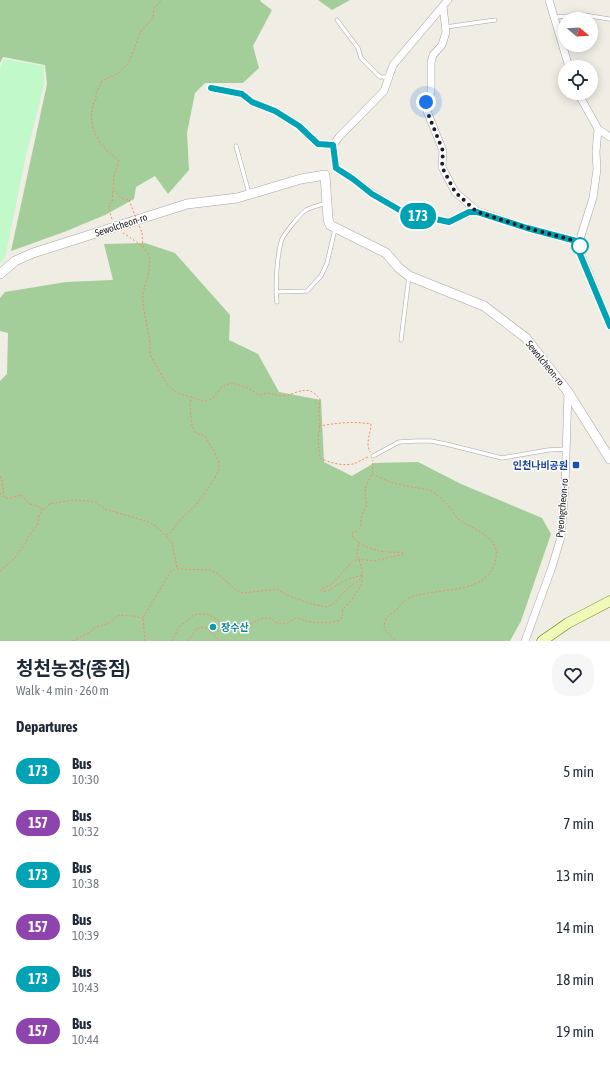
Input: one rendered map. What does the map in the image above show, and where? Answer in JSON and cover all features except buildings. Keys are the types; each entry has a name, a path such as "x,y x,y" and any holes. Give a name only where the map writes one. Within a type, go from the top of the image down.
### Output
{"main road":[{"path":"542,641 568,623 610,601"}],"street":[{"path":"448,0 393,65 384,91 333,145 336,168 372,194 403,212 449,222 469,212 477,212 527,228 580,242"},
{"path":"549,0 567,60"},
{"path":"443,6 446,27 445,38 442,45 433,55 431,63 431,92 426,102 427,111 443,151 442,167 455,192 477,212"},
{"path":"211,88 242,94 252,102 275,111 299,126 318,144 333,145"},
{"path":"582,100 598,129 610,137"},
{"path":"598,129 596,152 597,169 593,198 580,242 580,254 610,326"},
{"name":"Sewolcheon-ro","path":"0,274 16,261 33,253 117,226 187,204 237,198 301,179 324,175 336,168"},
{"path":"324,175 328,219 330,225 335,228"},
{"name":"Sewolcheon-ro","path":"335,228 386,253 399,268 409,276 484,306 526,338 568,392 610,459"},
{"name":"Pyeongcheon-ro","path":"525,641 552,567 561,537 565,486 568,392"}],"lane":[{"path":"554,17 584,15 609,19"},
{"path":"337,20 358,48 361,58 380,77 389,77"},
{"path":"446,27 495,20"},
{"path":"236,146 250,194"},
{"path":"277,302 276,292 282,238 307,210 327,203"},
{"path":"276,292 307,291 321,276 327,263 335,228"},
{"path":"401,340 409,276"},
{"path":"373,456 399,442 416,441 431,441 502,458 548,450 566,449"}],"path":[{"path":"162,0 154,8 153,18 141,31 126,66 117,74 102,80 96,93 96,100 94,102 91,115 93,129 99,141 119,160 114,176 113,196 112,202 109,204 109,210 117,226 124,234 133,238 138,245 143,247 148,253 150,271 144,286 143,301 151,345 150,355 168,387 185,397 194,397 197,400 206,401 216,397 220,389 232,383 248,388 259,396 267,393 281,396 302,390 308,390 320,399 318,441 320,458 348,464 373,456"},
{"path":"113,189 121,198 129,200 142,233 143,247"},
{"path":"166,536 182,517 196,505 214,480 219,469 219,463 215,453 205,436 196,433 192,426 190,404 194,397"},
{"path":"319,426 344,422 371,424 368,442 373,456 372,474 366,486 365,494 367,505 362,512 362,526 359,530 352,533 353,538 375,550 382,552 402,552 404,554 374,561 353,561 331,585 321,589 321,591 328,591 346,580 362,575"},
{"path":"372,474 382,479 405,486 424,489 439,496 457,517 468,526 488,537 496,550 496,557 491,572 482,581 449,591 417,595 408,598 397,609 389,614 384,622 384,629 396,641"},
{"path":"0,476 4,496"},
{"path":"0,493 6,498 21,494 30,504 40,507 42,510"},
{"path":"0,571 15,558 38,524 39,516 42,510 45,510 50,504 74,500 95,502 105,509 149,522 157,526 172,542 177,569"},
{"path":"172,641 178,627 197,614 207,614 231,627 240,627 243,624 251,624 262,618 270,618 279,624 287,623 296,618 316,624 340,620 343,609 352,601 362,584 362,569 358,560 357,551 360,543"},
{"path":"145,641 143,618 147,609 172,570 210,570 217,573 236,590 243,593 277,589 290,596 309,603 326,607 333,604 349,587 362,578"},
{"path":"73,641 90,632 94,628 109,623 119,615 143,618"},
{"path":"188,641 196,629 203,627 208,629 221,641"}],"green space":[{"path":"0,0 261,0 260,1 272,10 253,46 259,68 243,83 205,83 195,93 187,133 189,170 168,194 155,176 136,187 134,199 105,215 64,232 11,251 47,84 45,65 3,57 0,63"},
{"path":"318,0 350,0 332,10"},
{"path":"4,59 44,66 44,85 25,160 5,258 0,263 0,68"},
{"path":"145,243 175,253 230,315 229,340 258,354 279,392 321,400 324,462 352,476 374,463 418,462 461,484 542,518 551,534 521,621 510,641 0,641 0,381 7,374 8,333 0,331 0,298 5,292 66,282 113,280 104,244"}],"bus line":[{"name":"173","path":"211,88 242,94 252,102 275,111 299,126 318,144 333,145 336,168 372,194 403,212 449,222 469,212 477,212 527,228 580,242 580,254 610,326"}],"place":[{"name":"인천나비공원","path":"576,465"},
{"name":"장수산","path":"213,627"}],"route":[{"path":"426,102 427,111 443,151 442,167 455,192 477,212 527,228 580,242 580,246"}]}
